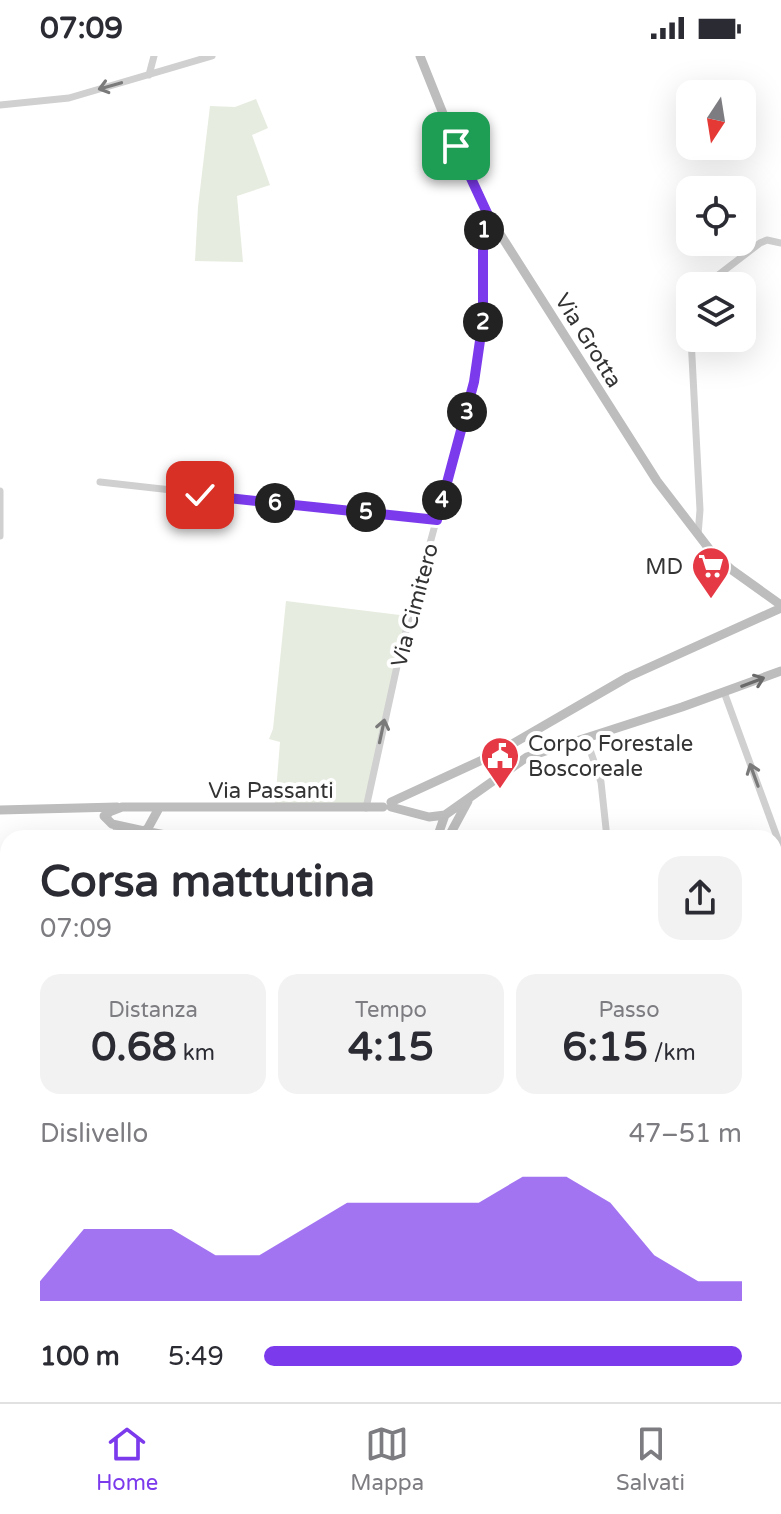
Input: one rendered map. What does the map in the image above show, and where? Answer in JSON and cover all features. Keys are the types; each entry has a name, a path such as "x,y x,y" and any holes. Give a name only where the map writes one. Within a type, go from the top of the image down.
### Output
{"street":[{"path":"149,75 154,56"},
{"path":"0,105 69,98 212,56"},
{"name":"Via Grotta","path":"420,56 442,114 488,215 650,470 710,550 781,607"},
{"name":"Via Cimitero","path":"366,808 399,657 474,382 482,340 483,239 488,215"},
{"path":"722,272 760,243 767,240 781,243"},
{"path":"692,352 700,510 698,535"},
{"path":"100,482 437,520"},
{"path":"0,491 0,536"},
{"path":"388,805 493,755 628,677 781,607"},
{"path":"445,815 527,757 781,671"},
{"path":"724,692 775,830"},
{"path":"586,738 601,782 606,830"},
{"path":"447,830 469,798"},
{"name":"Via Passanti","path":"0,810 366,808 388,805 429,817 445,815"},
{"path":"106,817 109,812 122,807"},
{"path":"134,807 146,812 148,824"},
{"path":"148,824 159,808"},
{"name":"Via Passanti","path":"82,809 106,817 116,825 148,824 159,830"},
{"path":"444,830 445,815"},
{"path":"444,830 445,815"},
{"path":"429,817 440,830"},
{"path":"116,825 116,830"}],"shaded area":[{"path":"256,99 268,128 252,135 270,185 237,196 243,262 195,261 210,106 235,107"},
{"path":"286,601 408,616 365,804 275,805 280,742 269,739 273,729"}],"place":[{"name":"MD","path":"711,600"},
{"name":"Corpo Forestale Boscoreale","path":"500,790"}],"route":[{"path":"200,495 437,520 474,382 482,340 483,239 488,215 456,146"}]}
